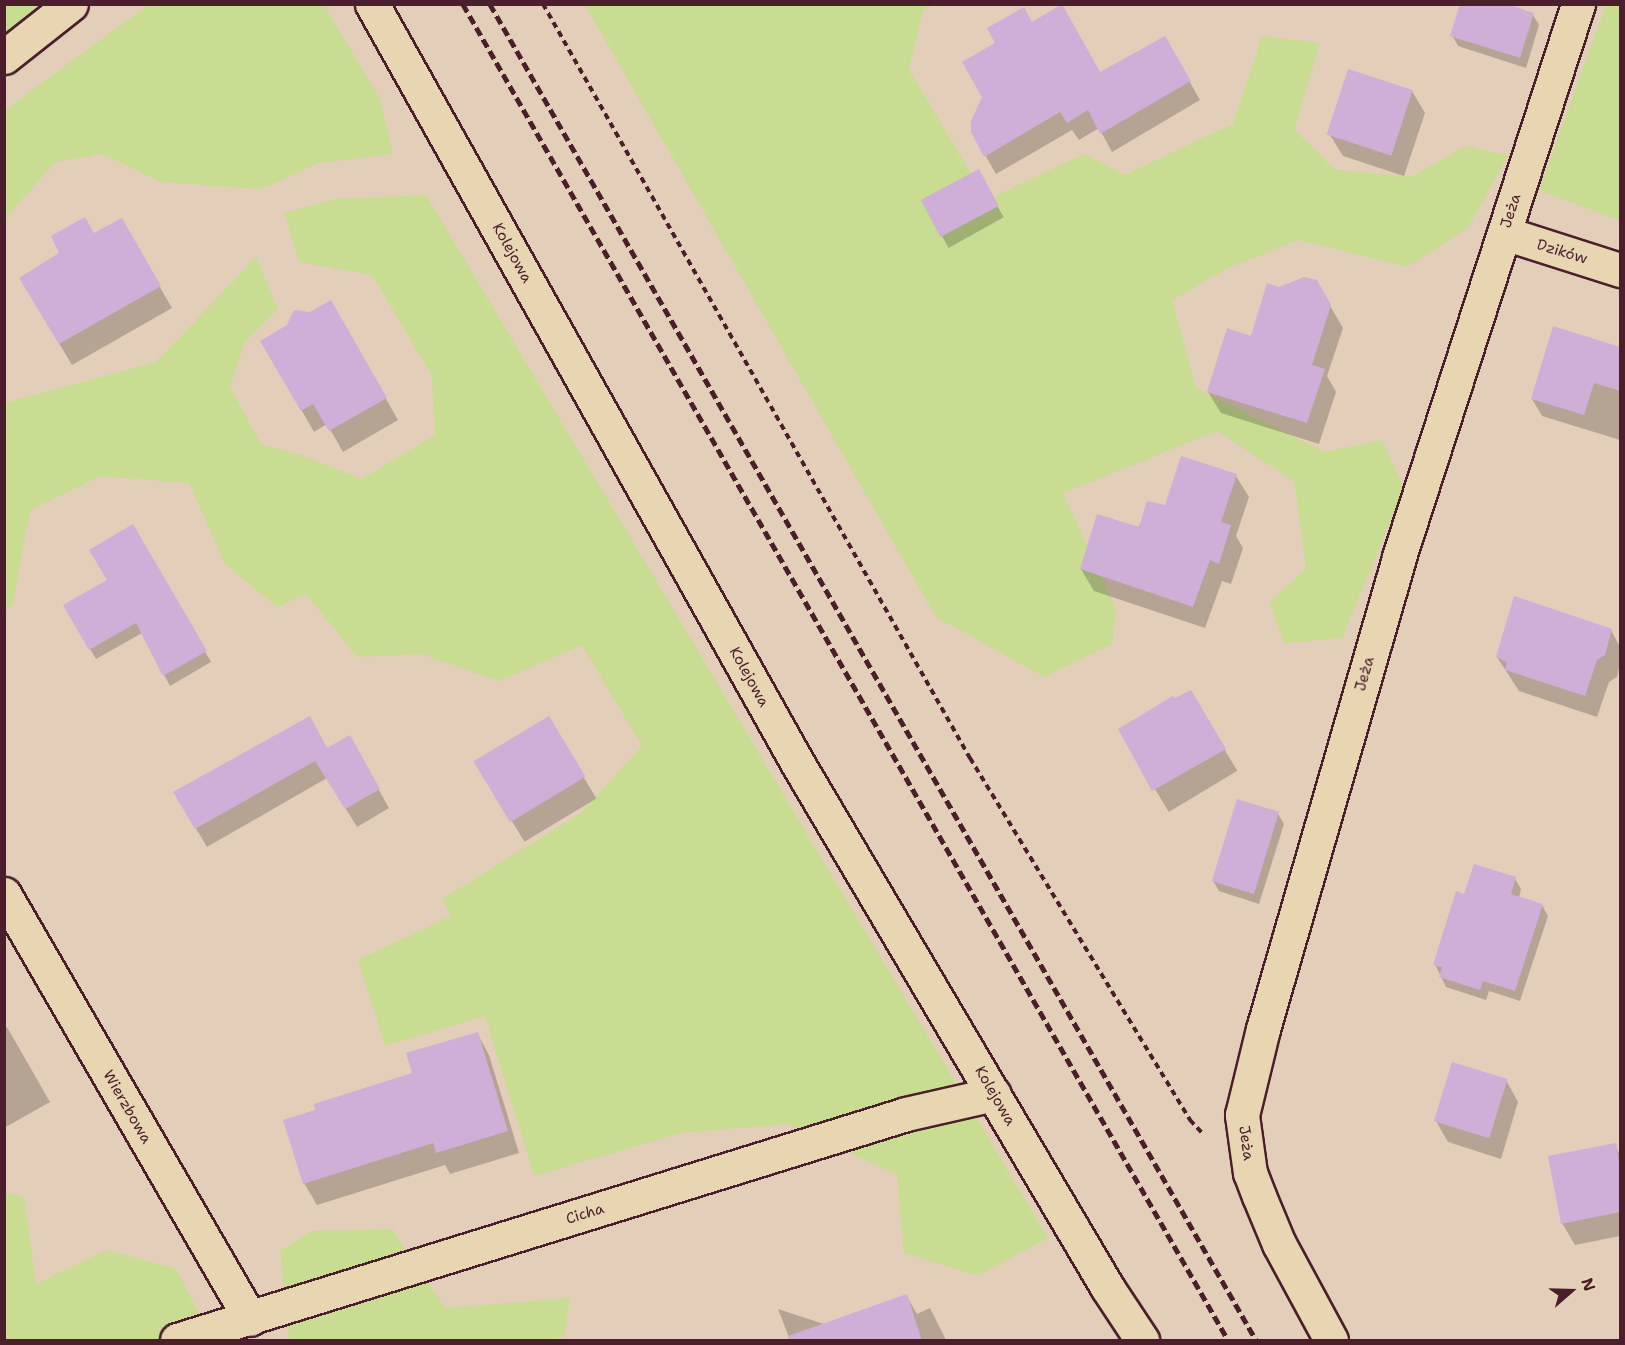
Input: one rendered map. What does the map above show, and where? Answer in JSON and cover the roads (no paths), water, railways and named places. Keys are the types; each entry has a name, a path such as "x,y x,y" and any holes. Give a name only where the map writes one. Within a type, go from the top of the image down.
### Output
{"street":[{"path":"4,57 71,4"},
{"name":"Kolejowa","path":"372,4 798,764 1107,1287 1142,1341"},
{"name":"Jeża","path":"1331,1341 1279,1244 1259,1196 1250,1173 1242,1115 1263,1029 1399,557 1578,4"},
{"name":"Dzików","path":"1503,234 1620,270"},
{"name":"Wierzbowa","path":"4,894 250,1319"},
{"name":"Cicha","path":"177,1341 906,1114 994,1094"}],"railway":[{"path":"463,4 1228,1340"},
{"path":"490,4 1256,1340"}]}
